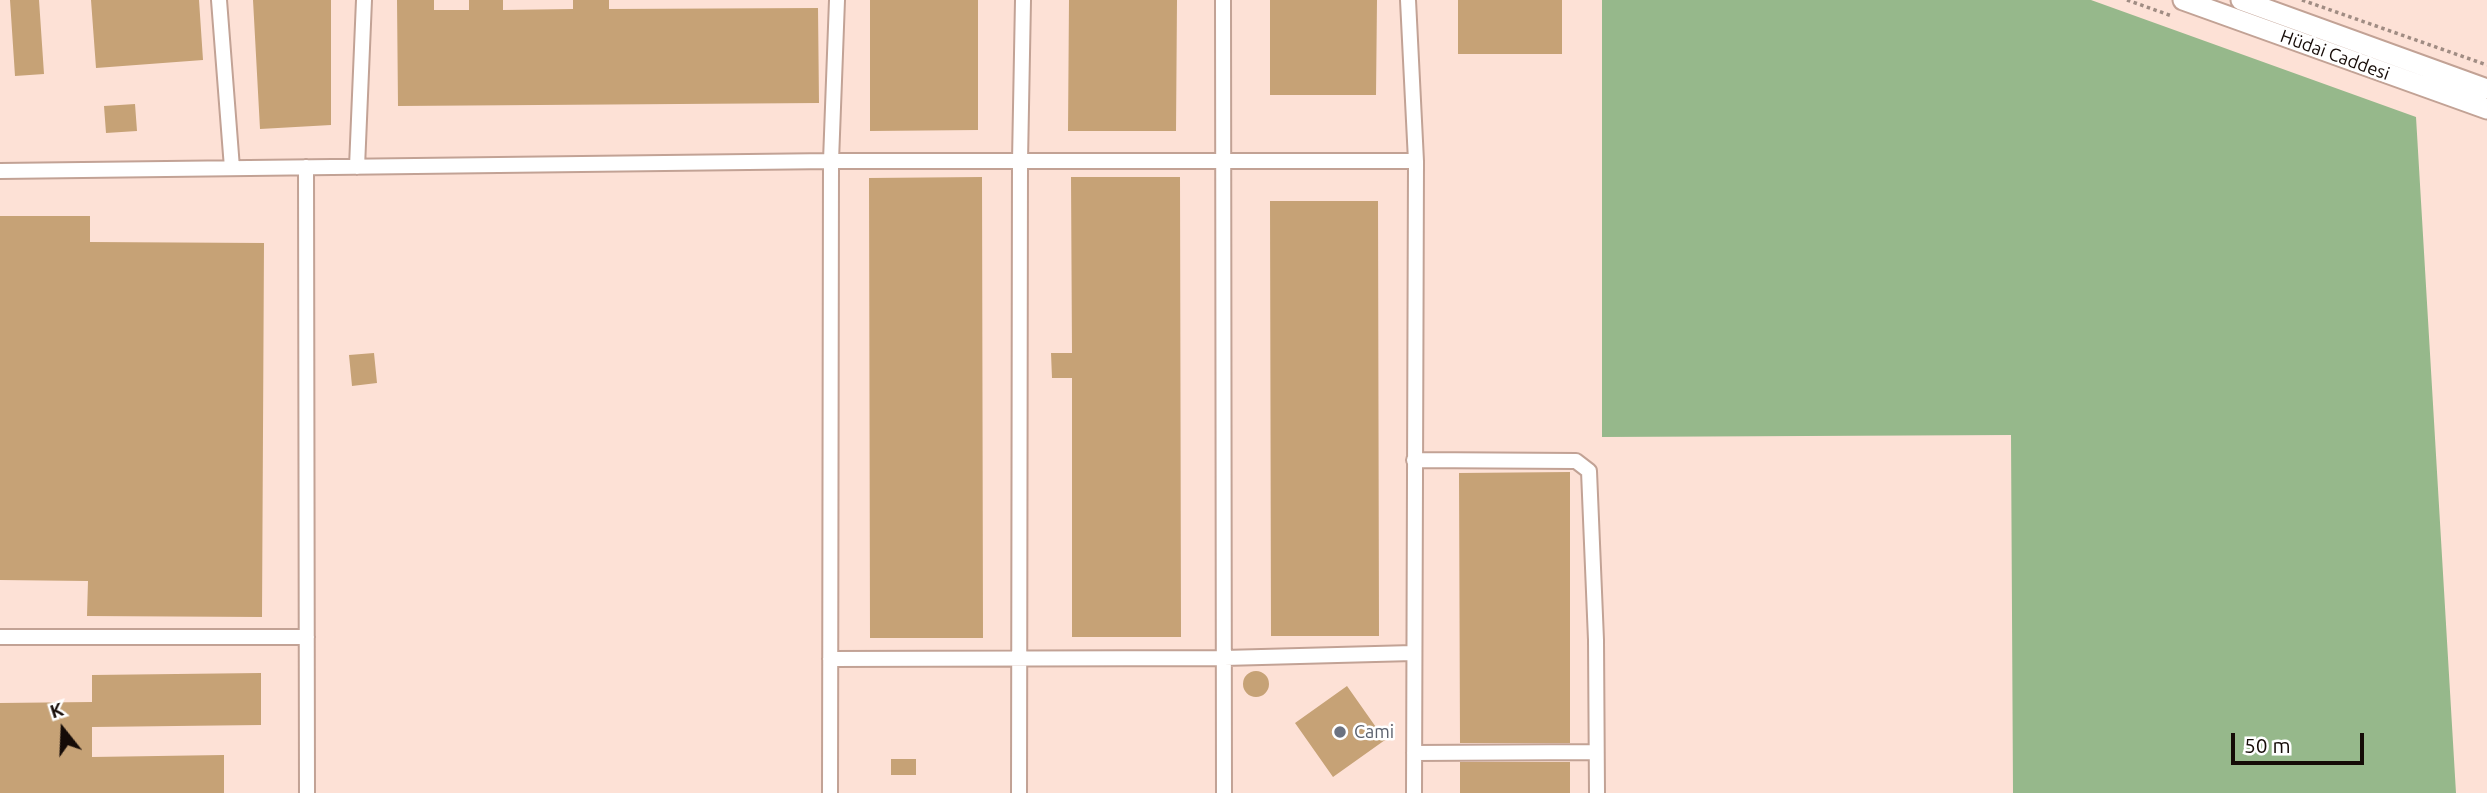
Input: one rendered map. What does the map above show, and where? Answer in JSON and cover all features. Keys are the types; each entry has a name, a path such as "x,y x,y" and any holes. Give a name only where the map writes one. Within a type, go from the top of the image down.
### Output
{"street":[{"path":"219,0 232,168"},
{"path":"358,167 364,0"},
{"path":"830,793 831,161 837,0"},
{"path":"1019,793 1020,161 1023,0"},
{"path":"1223,0 1224,793"},
{"path":"1408,0 1416,161 1414,793"},
{"name":"Hüdai Caddesi","path":"2183,0 2487,109"},
{"name":"Hüdai Caddesi","path":"2241,0 2487,89"},
{"path":"0,171 831,161 1416,161"},
{"path":"306,167 307,793"},
{"path":"1414,460 1576,461 1589,471 1597,793"},
{"path":"0,637 307,637"},
{"path":"830,659 1224,658 1413,653"},
{"path":"1414,753 1597,751"}],"path":[{"path":"2302,0 2487,65"}],"green space":[{"path":"1602,0 2091,0 2416,117 2456,793 2013,793 2011,435 1602,437"}],"building":[{"path":"10,0 39,0 44,74 15,76"},
{"path":"91,0 199,0 203,60 96,68"},
{"path":"253,0 331,0 331,125 260,129"},
{"path":"397,0 434,0 434,10 469,10 469,0 503,0 503,10 573,9 573,0 609,0 609,9 818,8 819,103 398,106"},
{"path":"870,0 978,0 978,130 870,131"},
{"path":"1069,0 1177,0 1176,131 1068,131"},
{"path":"1270,0 1377,0 1376,95 1270,95"},
{"path":"1458,0 1562,0 1562,54 1458,54"},
{"path":"135,104 137,131 106,133 104,106"},
{"path":"982,177 983,638 870,638 869,178"},
{"path":"1071,177 1180,177 1181,637 1072,637 1072,378 1052,378 1051,353 1072,353"},
{"path":"1270,201 1378,201 1379,636 1271,636"},
{"path":"0,216 90,216 90,242 264,243 262,617 87,616 88,581 0,580"},
{"path":"374,353 377,383 352,386 349,355"},
{"path":"1570,472 1570,743 1460,743 1459,473"},
{"path":"1256,671 1265,675 1269,684 1265,693 1256,697 1247,693 1243,684 1247,675"},
{"path":"261,673 261,725 92,727 92,757 224,755 224,793 0,793 0,703 92,702 92,675"},
{"name":"Cami","path":"1347,686 1385,740 1333,777 1295,723"},
{"path":"891,759 916,759 916,775 891,775"},
{"path":"1460,762 1570,762 1570,793 1460,793"}],"place":[{"name":"Cami","path":"1340,732"}]}
